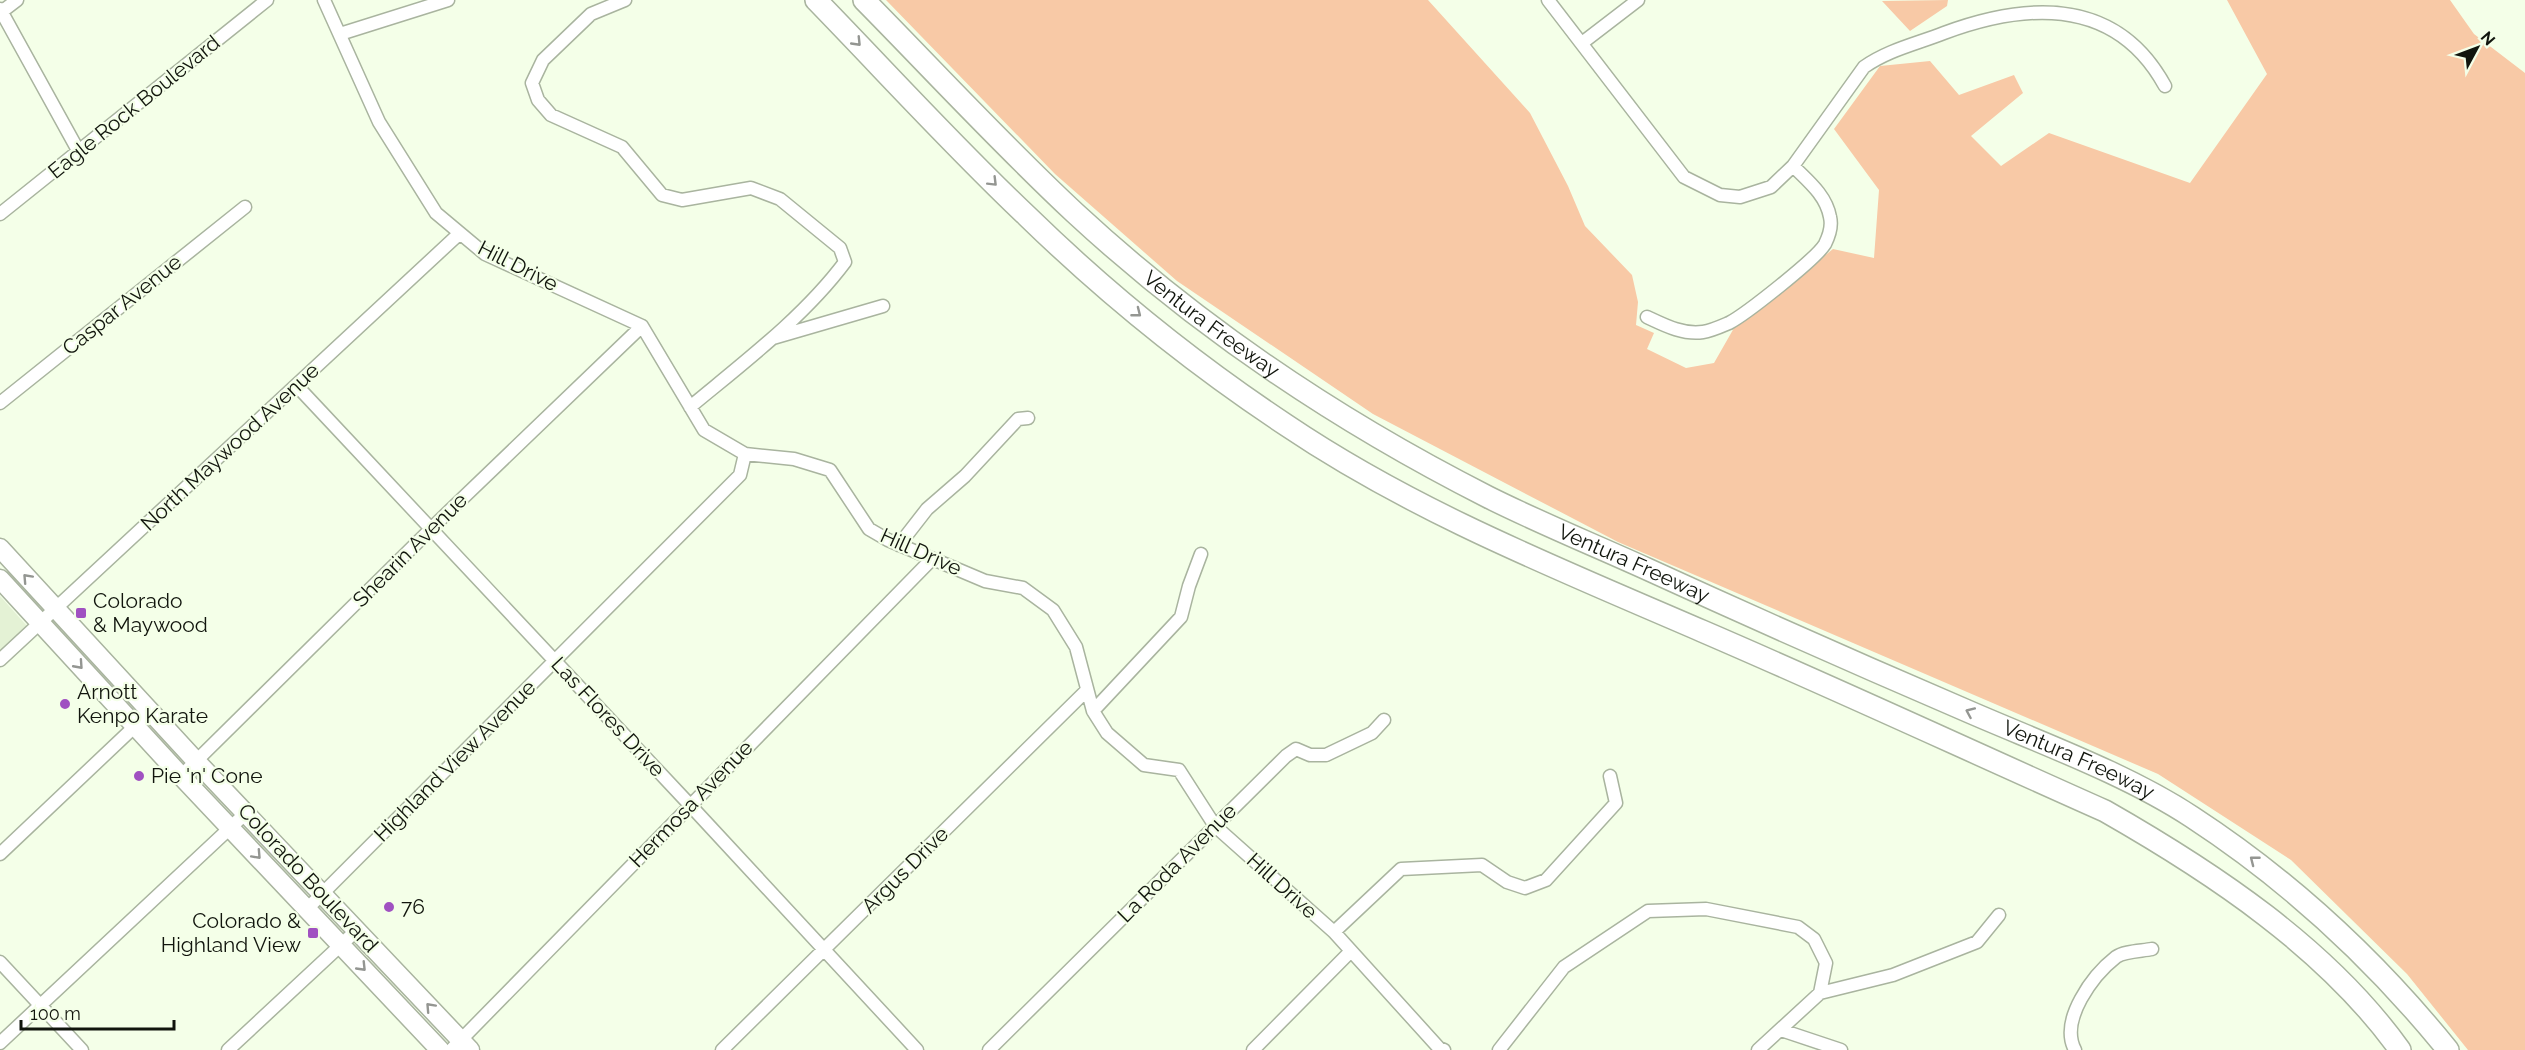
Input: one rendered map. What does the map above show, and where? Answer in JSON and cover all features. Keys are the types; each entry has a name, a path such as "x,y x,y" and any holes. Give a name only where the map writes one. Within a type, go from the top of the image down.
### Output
{"highway":[{"name":"Ventura Freeway","path":"816,0 1028,217 1117,298 1287,426 1365,474 1477,534 1719,638 2115,816 2217,879 2277,924 2334,975 2389,1034 2400,1050"},
{"path":"849,0 1023,180 1131,278 1228,352 1340,428 1425,477 1533,530 1797,646 1832,652"},
{"name":"Ventura Freeway","path":"864,0 1076,213 1185,305 1307,393 1371,433 1491,499 2131,784 2188,814 2252,858 2357,948 2407,999 2448,1050"},
{"path":"1223,380 1244,383 1341,446 1446,506 1493,529 2072,783 2155,825 2225,870 2266,900 2312,939 2355,982 2414,1050"},
{"path":"2299,897 2305,912 2362,965 2435,1050"}],"main road":[{"name":"Colorado Boulevard","path":"0,548 150,712 357,930 461,1047"},
{"name":"Colorado Boulevard","path":"0,579 181,776 440,1050"}],"street":[{"path":"17,0 1,11 79,152"},
{"name":"Eagle Rock Boulevard","path":"0,214 267,0"},
{"name":"Hill Drive","path":"324,0 379,122 436,213 485,254 642,326 704,430 745,454 794,459 830,470 869,529 899,545 985,580 1023,588 1053,610 1076,647 1093,711 1107,733 1144,765 1179,770 1215,826 1334,932 1439,1048 1444,1050"},
{"path":"340,34 448,0"},
{"path":"625,0 590,7 543,60 532,83 538,100 551,115 622,147 662,195 682,200 751,188 780,199 840,248 845,262 834,277 772,338 690,407"},
{"path":"1548,0 1684,177 1720,195 1740,197 1771,187 1793,166 1864,67 1878,57 1960,27 2025,9 2043,6 2078,7 2111,21 2138,42 2158,70 2165,86"},
{"path":"1582,43 1638,0"},
{"path":"1647,317 1668,327 1688,332 1705,332 1730,322 1745,312 1814,256 1824,244 1829,232 1830,218 1822,196 1793,166"},
{"name":"Caspar Avenue","path":"0,403 245,207"},
{"name":"North Maywood Avenue","path":"0,660 460,233"},
{"path":"772,338 883,306"},
{"name":"Shearin Avenue","path":"181,776 431,529 642,326"},
{"name":"Las Flores Drive","path":"297,386 917,1050"},
{"path":"899,545 927,509 965,476 1018,419 1028,418"},
{"name":"Highland View Avenue","path":"307,909 740,475 745,454"},
{"path":"1093,711 1181,617 1201,554"},
{"name":"Hermosa Avenue","path":"461,1047 690,805 932,559"},
{"name":"Argus Drive","path":"722,1050 1088,690"},
{"path":"0,854 150,712"},
{"name":"La Roda Avenue","path":"989,1050 1286,756 1296,749 1310,755 1326,755 1372,734 1384,720"},
{"path":"1334,932 1401,869 1482,865 1507,882 1525,888 1546,880 1616,803 1610,776"},
{"path":"0,1043 246,813"},
{"path":"1499,1050 1564,967 1648,911 1706,909 1798,927 1814,939 1826,963 1820,993"},
{"path":"1758,1050 1820,993 1893,975 1977,942 1999,915"},
{"path":"228,1050 357,930"},
{"path":"2075,1050 2072,1020 2080,997 2117,956 2152,949"},
{"path":"1253,1050 1351,951"},
{"path":"0,962 82,1050"},
{"path":"1781,1029 1841,1050"}],"shaded area":[{"path":"886,0 1428,0 1530,113 1568,186 1585,226 1632,275 1638,302 1636,325 1654,333 1647,349 1686,368 1714,363 1734,328 1833,249 1874,258 1879,190 1834,129 1880,66 1930,61 1959,95 2014,75 2023,93 1971,136 2001,166 2049,133 2190,183 2267,74 2227,0 2450,0 2474,34 2525,73 2525,1050 2468,1050 2407,974 2291,860 2158,774 1618,542 1373,414 1177,281 1055,174"},
{"path":"1948,0 1947,6 1910,31 1882,1"},
{"path":"0,596 27,626 0,651"}],"place":[{"name":"Colorado & Maywood","path":"81,613"},
{"name":"Arnott Kenpo Karate","path":"65,704"},
{"name":"Pie 'n' Cone","path":"139,776"},
{"name":"76","path":"389,907"},
{"name":"Colorado & Highland View","path":"313,933"}]}
